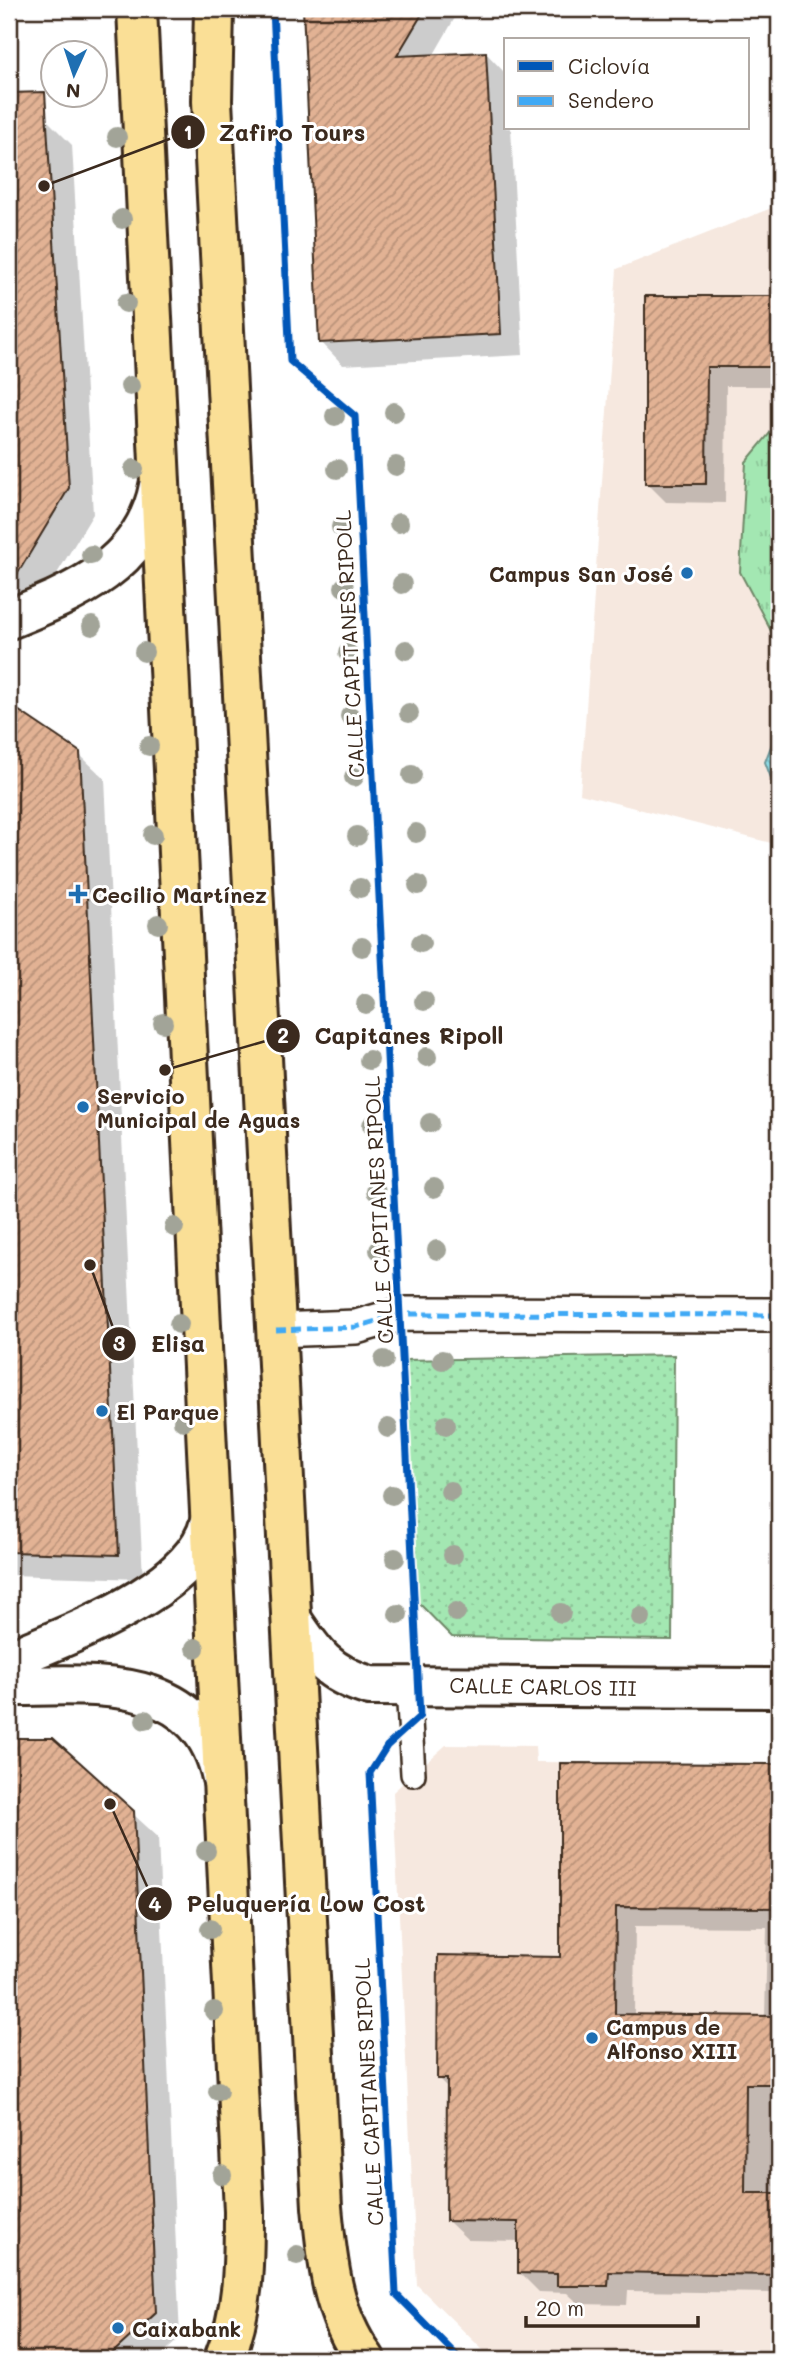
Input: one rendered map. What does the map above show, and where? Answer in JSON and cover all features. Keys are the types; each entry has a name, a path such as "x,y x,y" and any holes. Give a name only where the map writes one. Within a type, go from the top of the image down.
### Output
{"main road":[{"path":"137,9 244,2211 242,2299 235,2331 224,2359"},
{"path":"214,9 212,101 327,2261 338,2309 355,2346 365,2359"}],"street":[{"path":"9,619 61,598 113,566 154,512 159,486"},
{"path":"276,1330 356,1327 401,1314 779,1315"},
{"path":"9,1660 108,1616 158,1586 198,1548 210,1522"},
{"name":"CALLE CARLOS III","path":"292,1620 326,1666 349,1680 370,1686 779,1688"},
{"path":"9,1686 112,1686 158,1696 186,1714 204,1733 218,1757 223,1783"}],"lane":[{"path":"408,1686 413,1774"}],"shaded area":[{"name":"Campus San José","path":"779,205 779,845 580,794 617,269"},
{"name":"Campus de Alfonso XIII","path":"446,1745 535,1746 536,1762 779,1764 779,2359 492,2359 417,2285 393,1792"}],"green space":[{"path":"779,422 779,646 740,572 746,462"},
{"path":"674,1355 672,1640 452,1637 414,1598 403,1360"}],"water":[{"path":"779,733 779,799 765,762 775,736"}],"building":[{"path":"303,9 425,9 397,56 486,52 501,334 319,343"},
{"path":"38,92 38,108 46,108 69,488 9,588 9,93"},
{"path":"645,296 779,296 779,367 707,367 706,484 645,484"},
{"path":"9,704 80,752 119,1555 9,1552"},
{"path":"9,1738 53,1738 134,1811 156,2313 106,2359 9,2359"},
{"path":"560,1763 779,1764 779,1908 616,1907 615,2014 779,2016 779,2084 746,2084 745,2193 779,2193 779,2275 609,2272 608,2286 557,2286 557,2274 518,2273 518,2222 446,2221 447,2079 437,2079 438,1955 560,1957"}],"marked path":[{"path":"276,1330 356,1327 401,1314 779,1315"}],"cycle path":[{"name":"CALLE CAPITANES RIPOLL","path":"273,9 290,361 355,416 420,1716 387,1746 370,1773 396,2294 460,2359"}],"place":[{"name":"Zafiro Tours","path":"44,186"},
{"name":"Campus San José","path":"687,573"},
{"name":"Cecilio Martínez","path":"78,894"},
{"name":"Capitanes Ripoll","path":"165,1070"},
{"name":"Servicio Municipal de Aguas","path":"83,1107"},
{"name":"Elisa","path":"90,1265"},
{"name":"El Parque","path":"102,1411"},
{"name":"Peluquería Low Cost","path":"110,1804"},
{"name":"Campus de Alfonso XIII","path":"592,2038"},
{"name":"Caixabank","path":"118,2328"}]}
